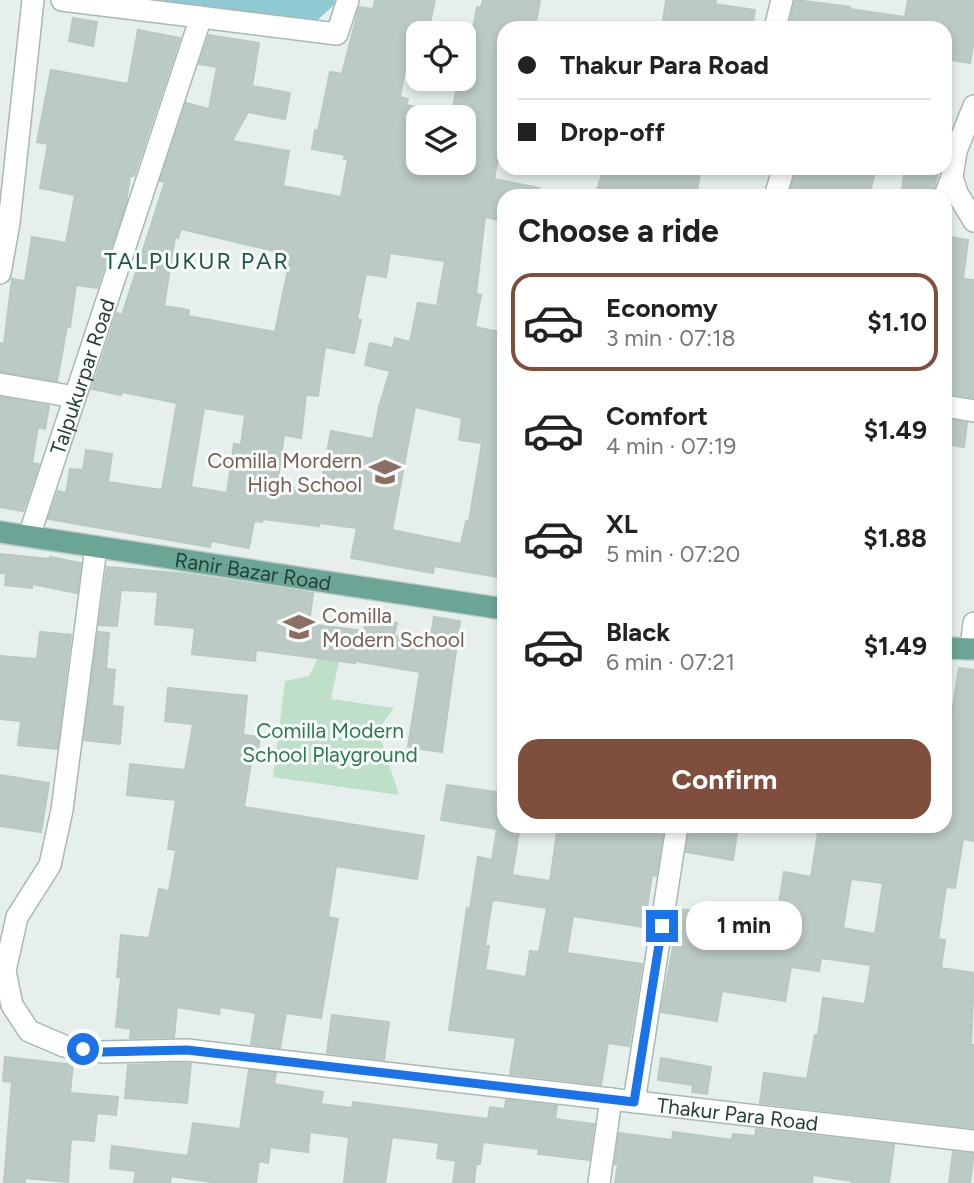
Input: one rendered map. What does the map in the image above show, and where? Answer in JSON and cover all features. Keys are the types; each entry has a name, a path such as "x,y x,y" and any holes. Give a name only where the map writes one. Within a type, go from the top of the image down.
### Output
{"main road":[{"name":"Ranir Bazar Road","path":"0,532 497,608"},
{"path":"952,648 972,649"}],"street":[{"path":"0,273 9,223 33,0"},
{"path":"62,0 129,4 201,17 337,34 348,0"},
{"path":"777,21 782,0"},
{"name":"Talpukurpar Road","path":"29,536 201,17"},
{"path":"952,170 974,106"},
{"path":"948,186 957,192 974,220"},
{"path":"0,384 75,397"},
{"path":"952,407 974,411"},
{"path":"2,971 17,916 50,865 62,810 96,547"},
{"path":"972,649 974,623"},
{"path":"634,1102 676,833"},
{"name":"Thakur Para Road","path":"2,971 12,1005 29,1031 64,1046 102,1052 187,1050 974,1141"},
{"path":"598,1183 611,1099"}],"green space":[{"name":"Comilla Modern School Playground","path":"319,656 339,661 331,699 394,708 378,730 399,795 273,777 285,681 309,676"}],"water":[{"path":"160,0 335,0 334,5 313,24"}],"building":[{"path":"375,0 435,0 431,21 406,21 406,64 400,97 408,99 406,175 476,175 476,105 453,105 456,91 476,91 474,21 477,7 481,8 483,0 540,0 536,21 497,21 497,163 494,179 539,189 497,189 497,220 485,217 476,294 481,295 475,327 497,332 497,577 434,566 433,573 351,558 357,528 319,523 319,526 263,519 262,522 254,521 249,548 211,541 210,547 48,519 58,491 66,493 70,469 83,470 86,450 112,454 108,482 162,490 177,403 92,389 117,313 122,315 165,182 160,181 186,103 209,109 217,67 199,64 209,35 259,43 252,86 290,93 285,119 248,112 232,141 289,151 283,186 341,197 348,159 344,159 345,155 312,149 330,72 342,74 359,7 373,9","holes":["181,229 291,255 275,332 188,316 189,310 164,306 175,237 178,238","390,253 445,261 437,306 418,303 410,342 395,338 393,348 370,343 365,365 390,371 373,439 331,431 320,491 277,486 284,435 301,438 306,395 318,396 325,347 354,353 361,320 357,319 366,274 386,277","415,407 462,418 459,440 482,443 469,521 466,521 461,544 392,530","204,408 245,415 241,445 234,444 227,493 191,487"]},
{"path":"666,0 716,0 715,4 755,10 753,21 663,21"},
{"path":"795,0 905,17 908,0 974,0 974,40 970,63 952,60 952,21 790,21"},
{"path":"73,18 97,22 93,46 69,41"},
{"path":"138,30 180,38 134,176 130,176 126,203 97,288 76,285 70,327 67,326 57,381 0,371 0,343 4,344 12,279 25,281 32,237 66,243 75,195 40,188 48,144 37,142 51,70 128,84"},
{"path":"602,175 700,175 697,189 597,189"},
{"path":"795,175 874,175 871,189 791,189"},
{"path":"904,175 937,175 934,189 902,189"},
{"path":"952,237 968,240 963,279 974,280 974,398 952,394"},
{"path":"0,397 49,406 45,429 38,427 32,463 39,464 23,511 0,507"},
{"path":"952,420 967,423 964,447 952,445"},
{"path":"0,554 50,557 81,563 77,593 32,584 32,588 5,585 6,573 0,573"},
{"path":"107,567 187,574 313,593 309,624 364,631 366,618 397,623 394,636 430,642 434,617 460,621 442,752 408,747 420,672 355,661 256,650 255,661 192,654 195,628 155,624 158,592 121,590 117,626 99,625"},
{"path":"40,632 71,635 57,749 18,745 21,721 0,719 0,656 37,659"},
{"path":"98,632 109,633 106,669 115,670 112,706 123,707 120,744 84,740"},
{"path":"959,668 974,670 974,841 963,839 955,888 946,887 938,939 945,940 941,968 974,973 971,1045 974,1045 974,1128 760,1103 764,1073 807,1079 815,1035 818,1035 823,998 865,1004 871,965 821,958 819,971 791,967 785,1001 722,991 717,1021 661,1012 680,909 703,912 702,919 764,929 766,916 777,917 784,872 811,877 818,833 952,833 952,712","holes":["851,879 883,883 875,934 843,928"]},
{"path":"168,688 247,696 243,735 260,737 257,757 252,756 244,807 424,836 417,879 336,866 328,917 338,919 321,1018 286,1013 280,1048 251,1044 256,1013 220,1007 219,1014 177,1007 174,1037 130,1038 131,1029 116,1027 121,977 117,977 121,935 149,938 159,889 169,891 176,850 168,849 176,800 127,795 130,764 185,770 193,724 165,721"},
{"path":"0,775 49,783 41,832 0,826"},
{"path":"447,785 497,792 497,829 441,820"},
{"path":"497,829 497,833 519,833 512,875 550,881 557,833 663,833 656,876 652,875 644,927 573,916 567,953 642,964 629,1046 608,1043 601,1085 510,1074 516,1038 449,1030 467,908 470,909 478,857 492,860","holes":["492,901 547,908 539,952 530,951 526,977 485,970 489,946 485,946"]},
{"path":"689,833 737,833 733,860 686,852"},
{"path":"332,1015 389,1022 384,1060 327,1053"},
{"path":"5,1057 73,1065 70,1093 118,1097 116,1115 97,1113 94,1141 71,1139 68,1182 25,1178 25,1183 4,1183 12,1082 3,1081"},
{"path":"661,1058 711,1067 707,1094 692,1092 693,1085 658,1080"},
{"path":"191,1064 187,1103 125,1098 128,1065"},
{"path":"249,1070 276,1073 274,1084 323,1092 321,1104 352,1108 353,1102 488,1119 490,1107 505,1109 506,1100 557,1106 555,1119 594,1124 589,1160 538,1154 539,1149 483,1142 480,1164 476,1164 474,1183 453,1183 456,1161 437,1158 439,1143 392,1137 385,1183 344,1183 349,1137 310,1132 308,1152 270,1147 268,1163 259,1161 256,1183 218,1183 171,1176 170,1183 134,1183 136,1171 110,1168 112,1146 188,1156 193,1123 240,1129"},
{"path":"756,1129 894,1145 889,1183 852,1183 813,1175 812,1183 615,1183 619,1133 672,1140 673,1132 732,1140 733,1134 755,1136"},
{"path":"953,1152 974,1154 970,1183 949,1183"}],"place":[{"name":"Comilla Mordern High School","path":"385,472"},
{"name":"Comilla Modern School","path":"299,627"}],"district":[{"name":"TALPUKUR PAR","path":"197,261"}],"route":[{"path":"83,1049 102,1052 187,1050 634,1102 662,926"}]}
